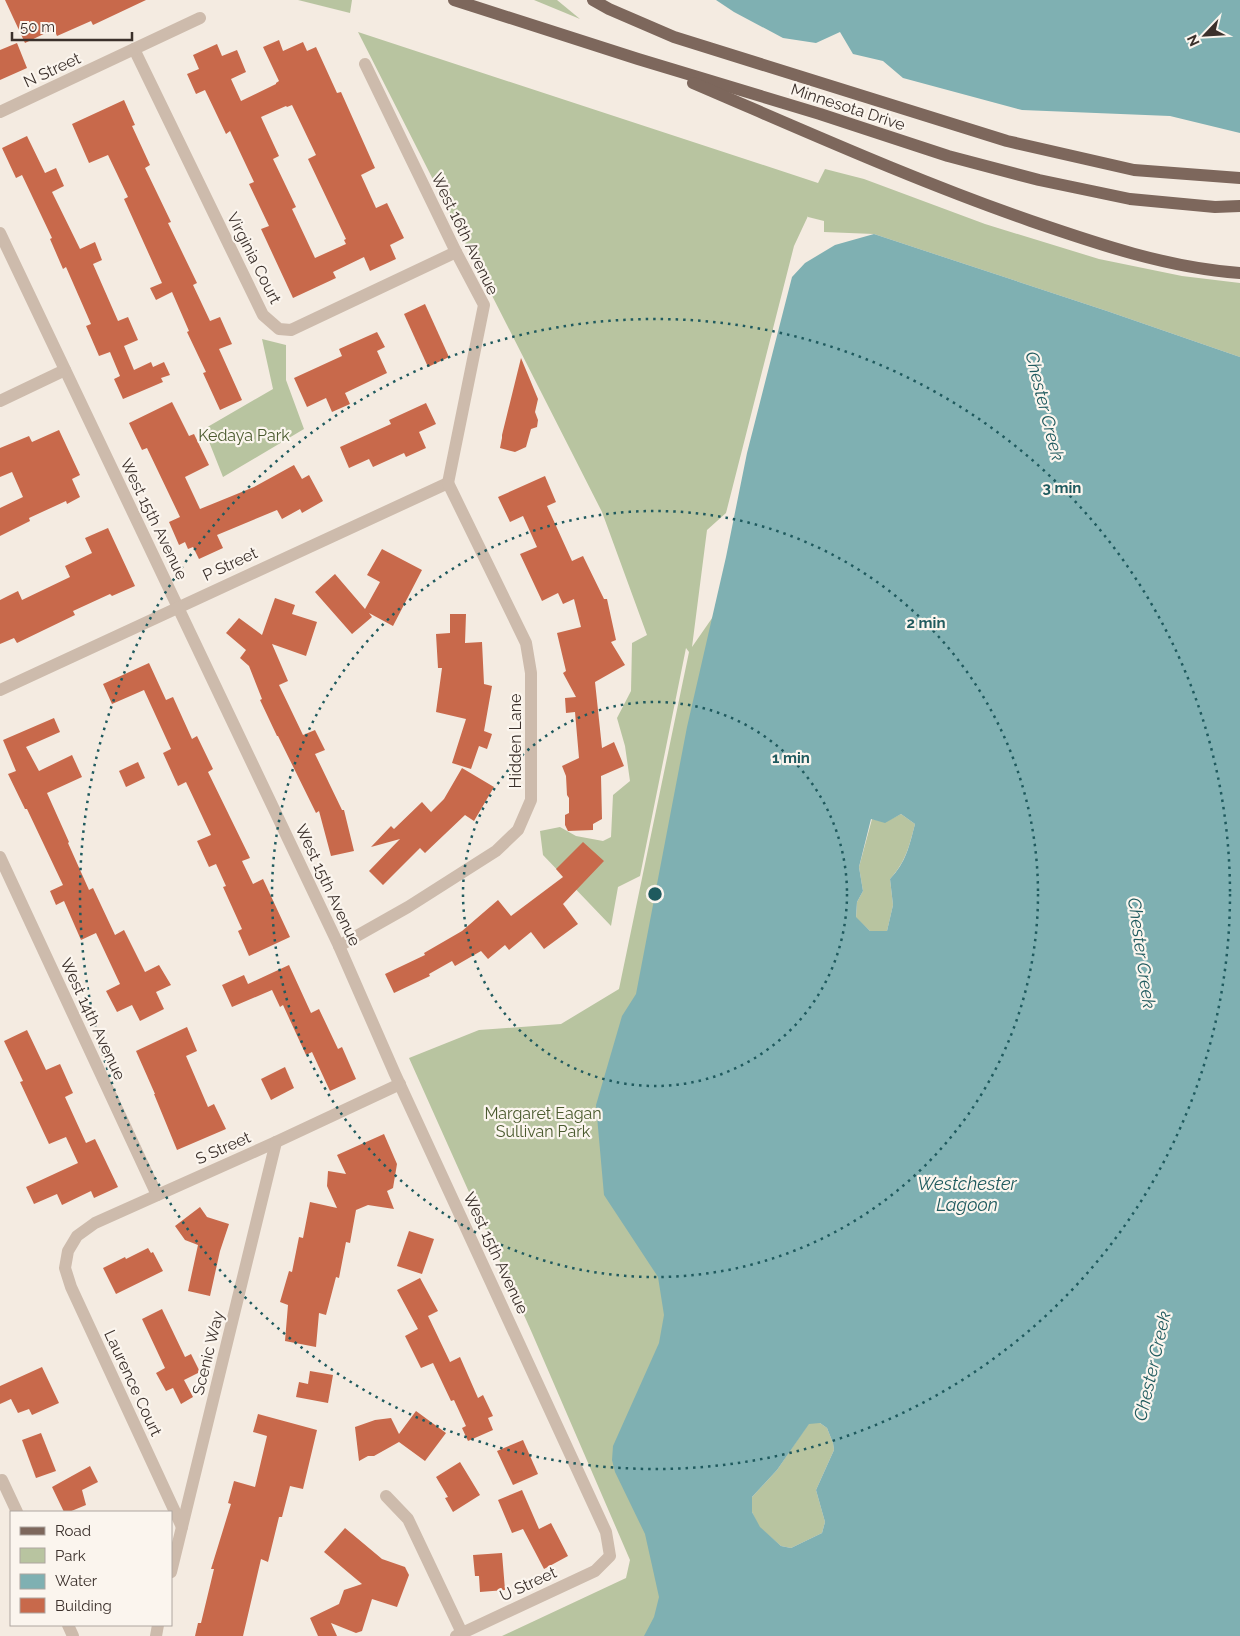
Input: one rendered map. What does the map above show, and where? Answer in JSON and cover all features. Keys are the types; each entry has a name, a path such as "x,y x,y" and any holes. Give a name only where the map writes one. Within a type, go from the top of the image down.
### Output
{"main road":[{"name":"Minnesota Drive","path":"454,0 638,59 820,114 948,156 1039,180 1130,199 1215,207 1240,206"},
{"name":"Minnesota Drive","path":"593,0 609,9 674,37 1007,141 1134,170 1240,178"},
{"path":"638,59 874,161 975,202 1101,245 1158,260 1240,273"}],"street":[{"name":"N Street","path":"0,112 200,18"},
{"name":"Virginia Court","path":"134,50 263,315 279,329 292,330 456,252"},
{"name":"West 16th Avenue","path":"365,64 456,252 484,305 448,483"},
{"name":"West 15th Avenue","path":"0,234 339,946 400,1084 606,1532 610,1556"},
{"path":"0,401 65,370"},
{"name":"P Street","path":"0,690 178,606 448,483"},
{"name":"Hidden Lane","path":"339,946 408,907 496,851 518,830 531,800 531,673 526,643 448,483"},
{"name":"West 14th Avenue","path":"0,857 157,1195"},
{"name":"S Street","path":"68,1251 77,1236 95,1223 400,1084"},
{"name":"Scenic Way","path":"172,1568 276,1142"},
{"name":"Laurence Court","path":"68,1251 65,1268 71,1287 182,1526"},
{"path":"2,1480 17,1511"},
{"path":"386,1496 408,1519 459,1635"},
{"name":"U Street","path":"459,1635 595,1571 610,1556"}],"green space":[{"path":"298,0 352,0 350,13"},
{"path":"534,0 557,0 580,19"},
{"name":"Margaret Eagan Sullivan Park","path":"358,32 818,183 825,169 864,179 985,224 1099,259 1182,276 1240,283 1240,357 874,234 824,232 824,221 808,216 794,246 726,513 707,530 692,647 735,585 668,1220 676,1636 502,1636 626,1578 630,1560 532,1333 409,1058 479,1030 561,1024 619,989 689,652 686,648 640,876 618,887 611,926 543,855 540,831 560,827 576,836 603,841 611,837 613,795 630,781 625,746 617,718 631,691 632,643 647,635 602,512"},
{"name":"Kedaya Park","path":"262,339 286,345 286,380 304,429 223,477 204,429 273,389"},
{"path":"901,814 915,824 909,847 890,879 893,905 887,931 870,931 856,918 857,902 863,891 859,867 872,819 885,822"},
{"path":"809,1423 820,1423 827,1428 833,1443 834,1450 816,1490 825,1522 822,1533 791,1548 781,1546 759,1527 752,1512 752,1497 777,1470"}],"water":[{"path":"716,0 1240,0 1240,133 1170,116 1022,110 903,78 883,61 853,54 840,32 816,43 783,38 734,12"},
{"name":"Westchester Lagoon","path":"874,234 1240,357 1240,1636 644,1636 654,1617 659,1597 645,1534 615,1472 612,1460 613,1446 659,1343 664,1315 658,1277 604,1195 596,1105 622,1016 636,994 687,727 726,557 747,453 792,277 805,263 835,245","holes":["901,814 915,824 909,847 890,879 893,905 887,931 870,931 856,917 857,902 863,891 859,867 871,819 885,823","820,1423 827,1428 834,1450 816,1490 825,1522 822,1533 791,1548 781,1546 760,1527 752,1512 752,1497 777,1470 809,1424"]}],"building":[{"path":"5,0 146,0 93,25 91,21 57,36 54,29 25,43"},
{"path":"279,40 283,51 303,42 307,51 316,47 337,93 341,92 375,168 361,175 376,208 387,203 404,238 390,245 396,259 370,271 364,257 333,272 336,278 293,298 261,229 269,226 249,184 254,182 230,131 226,134 205,90 196,94 187,74 199,69 193,55 217,44 222,56 237,50 246,72 231,79 241,101 279,81 263,47","holes":["292,105 316,155 308,159 346,239 344,240 346,244 315,258 292,209 296,207 273,159 279,156 261,117"]},
{"path":"17,43 27,68 0,80 0,50"},
{"path":"124,100 135,125 132,126 150,165 145,168 171,222 168,223 197,283 193,285 210,321 220,317 232,344 219,349 242,400 220,410 203,373 206,372 187,332 189,331 172,292 156,300 150,288 162,283 124,199 128,197 108,155 89,163 72,124"},
{"path":"27,136 45,173 56,168 64,186 52,192 80,249 95,242 102,260 93,264 118,321 128,317 138,340 124,346 134,370 151,362 153,367 164,362 170,375 161,378 163,382 123,399 114,379 120,376 110,352 99,356 86,326 91,324 66,267 63,269 50,239 52,238 22,175 16,178 2,148"},
{"path":"425,304 449,357 428,367 404,314"},
{"path":"377,332 385,347 377,351 387,373 345,393 350,404 332,412 326,398 307,407 294,378 342,356 339,349"},
{"path":"521,358 538,399 535,412 538,420 537,427 531,429 526,447 515,452 500,448"},
{"path":"172,402 189,436 194,434 209,465 185,477 200,509 254,487 294,465 302,479 309,475 323,501 302,513 300,509 282,519 277,510 217,535 223,548 199,559 193,547 188,549 185,542 179,545 169,522 180,517 147,448 142,450 129,423"},
{"path":"426,403 436,424 419,432 426,448 406,457 404,453 373,467 369,459 349,468 340,447 391,424 389,420"},
{"path":"59,430 80,475 72,479 80,497 67,504 66,501 29,518 30,521 0,536 0,508 23,497 12,472 0,477 0,448 29,436 32,442"},
{"path":"545,476 556,502 547,506 572,561 583,556 604,599 607,599 616,640 611,642 625,665 595,682 602,748 614,742 624,766 601,776 602,819 593,824 593,830 568,831 565,825 565,815 569,813 569,798 567,795 566,776 562,766 579,758 575,712 566,713 565,698 576,697 563,673 566,671 557,633 581,627 574,599 563,604 558,593 542,601 520,554 537,547 523,516 510,522 498,497"},
{"path":"108,528 135,586 112,596 110,594 73,611 75,615 17,643 14,638 0,644 0,600 18,591 22,600 70,577 65,566 92,553 85,538"},
{"path":"382,549 422,570 393,626 369,613 372,617 352,634 315,592 335,574 365,609 380,582 367,575"},
{"path":"275,598 295,605 292,614 317,622 306,656 272,644 288,681 279,685 303,735 315,730 325,750 315,754 342,810 344,810 354,851 331,856 319,811 316,813 277,736 260,700 262,699 249,666 240,658 246,650 226,633 239,618 262,635"},
{"path":"450,614 466,614 465,643 482,642 484,684 492,686 484,731 492,734 487,749 479,746 471,769 452,763 466,719 436,712 442,668 438,668 436,634 450,633"},
{"path":"149,663 166,700 173,697 192,739 197,736 213,769 208,772 250,858 242,861 253,884 263,879 290,937 249,956 238,931 242,929 223,887 226,886 216,864 209,867 197,841 211,835 186,782 178,786 163,753 171,749 144,690 112,704 103,684"},
{"path":"54,718 60,732 26,747 39,771 72,755 82,777 47,793 68,843 89,890 93,888 115,935 124,930 145,972 159,965 171,985 156,992 164,1009 140,1021 132,1005 117,1012 106,991 120,984 96,933 81,940 64,901 56,905 50,891 63,885 8,774 16,771 3,740"},
{"path":"138,762 145,778 126,787 119,771"},
{"path":"462,768 494,787 474,821 465,815 425,853 420,848 383,885 369,871 400,839 371,847 391,826 394,829 422,802 431,812 444,799"},
{"path":"583,842 604,861 563,904 578,924 544,949 531,932 509,950 505,945 488,959 481,951 455,966 452,961 429,974 430,976 394,993 385,974 425,955 424,953 462,931 498,900 511,916 563,877 556,869"},
{"path":"289,965 311,1013 319,1009 338,1049 342,1047 356,1079 330,1091 312,1052 306,1055 283,1005 280,1007 272,990 232,1007 222,985 244,975 248,984"},
{"path":"187,1027 197,1051 186,1056 208,1107 214,1104 226,1129 177,1150 136,1051"},
{"path":"27,1030 46,1070 60,1064 73,1093 65,1097 86,1143 95,1139 118,1187 94,1198 91,1191 62,1205 57,1194 34,1204 26,1187 78,1163 66,1137 49,1144 20,1082 23,1081 4,1041"},
{"path":"285,1067 294,1088 271,1100 261,1079"},
{"path":"384,1134 397,1164 393,1188 387,1191 394,1209 368,1205 356,1210 350,1243 346,1242 339,1278 336,1277 326,1315 319,1313 316,1347 285,1341 288,1305 280,1302 289,1271 292,1272 299,1237 303,1238 310,1202 337,1208 327,1186 328,1171 346,1174 337,1155"},
{"path":"200,1207 207,1217 229,1224 220,1251 210,1296 188,1291 198,1245 185,1240 175,1226"},
{"path":"409,1231 434,1239 422,1274 397,1266"},
{"path":"148,1248 151,1253 153,1252 163,1271 116,1294 103,1268"},
{"path":"420,1278 438,1311 428,1316 450,1362 460,1357 478,1398 483,1395 493,1416 488,1418 493,1430 468,1441 462,1428 466,1426 454,1400 451,1401 433,1363 421,1368 405,1336 418,1329 397,1290"},
{"path":"162,1309 185,1357 191,1354 200,1372 184,1380 193,1397 181,1404 173,1388 166,1391 156,1373 165,1368 142,1319"},
{"path":"42,1367 59,1403 32,1415 29,1409 18,1413 11,1399 0,1404 0,1386"},
{"path":"310,1371 333,1375 328,1403 296,1397 299,1382 308,1384"},
{"path":"416,1411 446,1433 425,1461 399,1442 374,1456 368,1456 359,1461 355,1427 375,1420 391,1418 399,1434"},
{"path":"258,1414 317,1430 303,1489 290,1486 282,1517 279,1517 268,1562 261,1559 243,1636 195,1636 198,1623 201,1623 214,1569 211,1569 231,1504 228,1503 234,1481 255,1487 267,1436 253,1432"},
{"path":"41,1433 56,1471 36,1478 22,1440"},
{"path":"523,1440 538,1474 513,1485 497,1451"},
{"path":"460,1462 480,1495 453,1512 445,1498 448,1497 436,1477"},
{"path":"90,1466 98,1482 82,1490 86,1505 71,1511 64,1511 52,1487"},
{"path":"522,1490 539,1529 551,1523 568,1556 544,1569 523,1529 512,1533 498,1500"},
{"path":"345,1528 382,1559 405,1567 409,1575 397,1607 372,1599 362,1631 356,1633 331,1623 337,1636 318,1636 310,1618 339,1604 344,1590 362,1584 324,1552"},
{"path":"502,1553 505,1590 480,1592 479,1576 475,1576 473,1555"}],"water label":[{"name":"Chester Creek","path":"1045,406"},
{"name":"Chester Creek","path":"1142,953"},
{"name":"Chester Creek","path":"1152,1366"}]}
